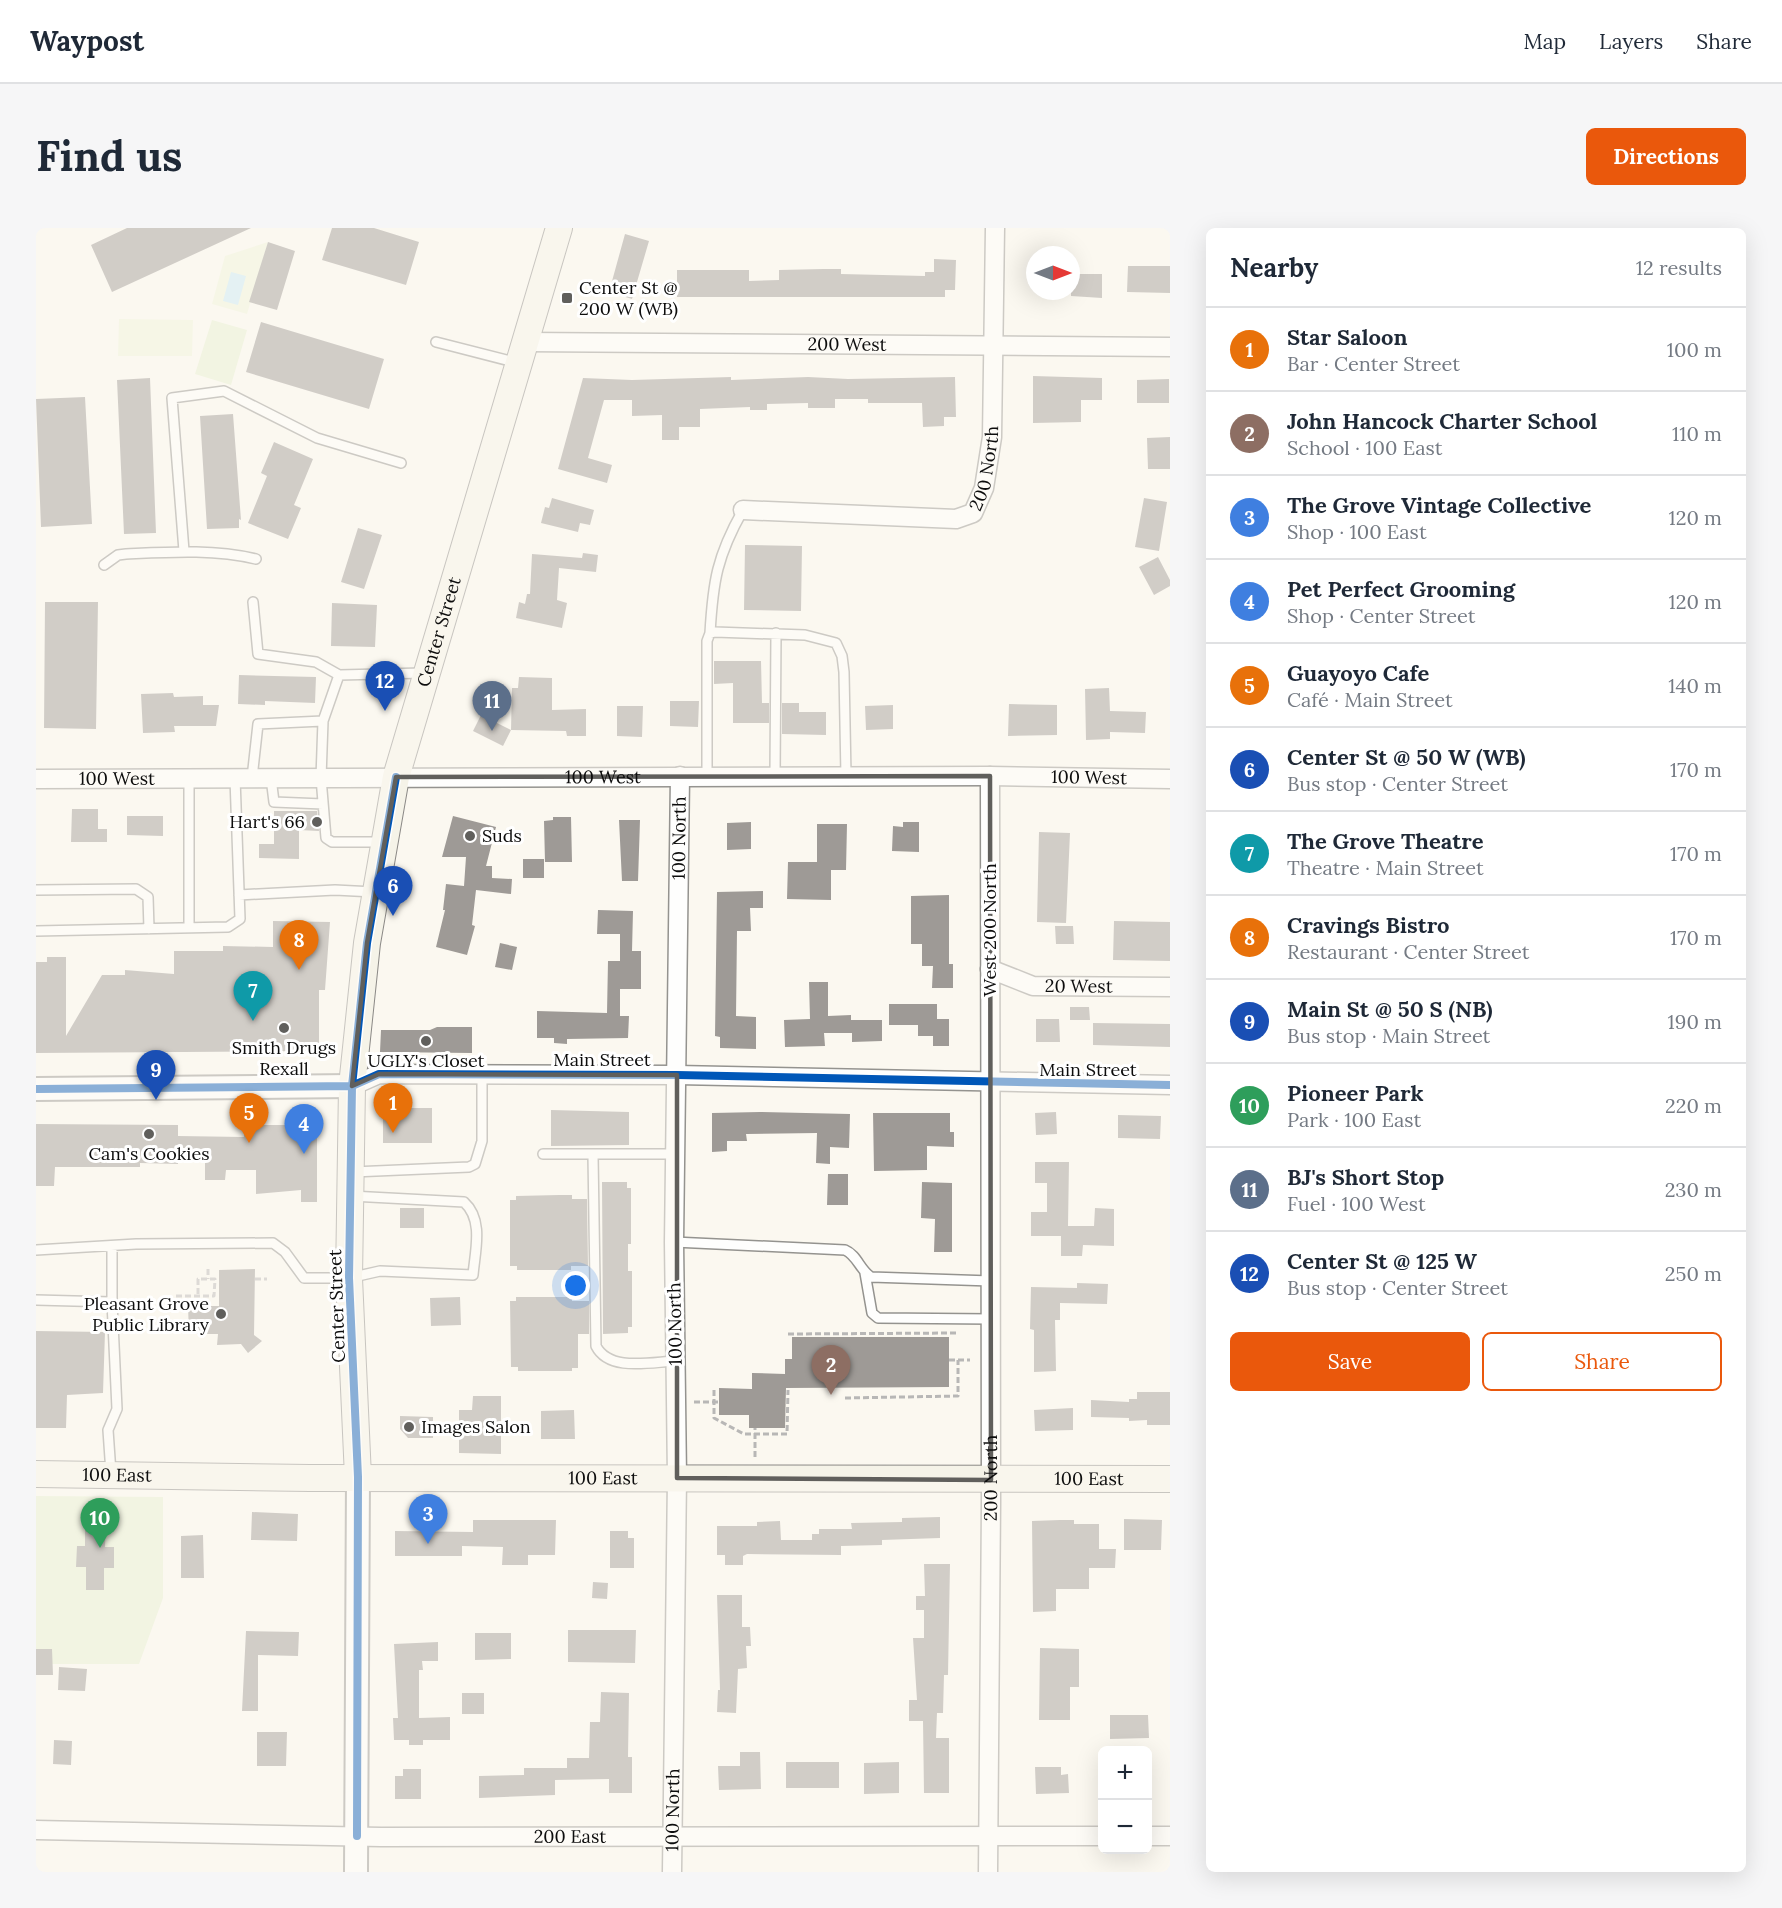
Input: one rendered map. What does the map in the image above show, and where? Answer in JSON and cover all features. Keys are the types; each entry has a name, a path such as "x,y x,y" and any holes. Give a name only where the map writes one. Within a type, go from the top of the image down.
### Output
{"main road":[{"name":"Center Street","path":"358,1478 349,1278 352,1086 367,943 396,777 559,228"},
{"name":"100 East","path":"36,1474 358,1478 1170,1479"}],"street":[{"name":"200 North","path":"743,510 956,519 973,513 984,488 992,437 995,228"},
{"name":"200 West","path":"522,352 1170,347"},
{"name":"100 North","path":"672,1872 676,1478 674,1242 680,776"},
{"name":"100 West","path":"36,779 990,776 1170,779"},
{"name":"West 200 North","path":"990,776 991,1084"},
{"name":"20 West","path":"990,969 1033,986 1170,987"},
{"name":"Main Street","path":"36,1089 352,1086 379,1074 677,1076 991,1084 1170,1085"},
{"name":"200 North","path":"988,1872 991,1084"},
{"name":"Center Street","path":"356,1872 358,1478"},
{"name":"200 East","path":"36,1830 357,1836 672,1838 1098,1836"},
{"path":"1152,1836 1170,1836"}],"lane":[{"path":"436,342 522,352"},
{"path":"184,551 172,398 224,391 317,438 401,463"},
{"path":"707,776 707,653 713,588 724,545 743,510"},
{"path":"105,565 118,555 184,551 235,554 256,559"},
{"path":"253,602 258,654 316,662 339,675 426,673"},
{"path":"710,633 776,633 828,639 840,649 844,672 846,776"},
{"path":"775,776 776,633"},
{"path":"339,675 323,721 321,778 328,841 385,842"},
{"path":"36,931 228,927 240,919 239,895 258,724 323,721"},
{"path":"189,778 189,928"},
{"path":"253,778 277,803 323,804"},
{"path":"36,890 136,889 148,897 149,928"},
{"path":"239,895 336,890 376,892"},
{"path":"351,1184 468,1167 475,1164 482,1142 482,1074"},
{"path":"543,1154 676,1154"},
{"path":"593,1155 596,1346 604,1358 620,1362 675,1361"},
{"path":"36,1250 112,1245 273,1243 285,1252 304,1278 349,1278 380,1271 473,1275 477,1233 474,1216 464,1202 351,1184"},
{"path":"674,1242 845,1250 850,1251 871,1277 991,1281"},
{"path":"111,1476 108,1430 117,1409 112,1245"},
{"path":"865,1272 872,1313 878,1318 991,1319"},
{"path":"36,1300 112,1302"}],"path":[{"path":"208,1269 208,1279"},
{"path":"176,1296 198,1296 214,1296 215,1279 198,1279 198,1296"},
{"path":"255,1279 267,1279"},
{"path":"177,1322 188,1321"},
{"path":"788,1334 957,1334"},
{"path":"950,1360 970,1360"},
{"path":"845,1398 958,1396 958,1360"},
{"path":"714,1390 714,1418 744,1434 787,1434 788,1390"},
{"path":"694,1402 719,1402"},
{"path":"755,1428 755,1457"}],"highlighted area":[{"path":"990,776 991,1480 677,1478 677,1075 379,1074 352,1086 367,943 396,777"}],"green space":[{"path":"268,242 247,314 212,304 225,256"},
{"path":"119,319 193,320 192,356 118,356"},
{"path":"212,320 247,330 231,385 195,374"},
{"path":"36,1496 163,1497 163,1598 139,1664 36,1664"}],"water":[{"path":"231,272 246,276 238,305 223,301"}],"building":[{"path":"127,228 251,228 112,292 91,245"},
{"path":"332,228 374,228 419,242 406,285 322,260"},
{"path":"625,234 649,241 632,299 609,292"},
{"path":"268,242 295,251 277,310 249,302"},
{"path":"934,259 956,260 955,290 945,290 945,297 677,297 677,270 749,270 749,281 779,280 779,270 841,269 841,274 925,276 925,272 934,272"},
{"path":"1128,266 1170,266 1170,293 1127,292"},
{"path":"1080,274 1102,274 1102,298 1080,297"},
{"path":"261,322 384,359 369,409 246,372"},
{"path":"1033,376 1102,378 1102,400 1081,400 1081,422 1033,423"},
{"path":"731,377 731,380 808,377 848,379 955,377 956,417 944,417 944,426 923,427 922,403 868,403 868,399 835,399 835,408 808,408 808,403 767,404 767,410 750,410 750,407 700,409 700,427 679,427 679,440 662,440 662,415 632,416 632,400 604,400 588,458 612,465 607,483 558,469 583,378 632,380"},
{"path":"150,378 156,533 124,534 117,380"},
{"path":"1169,379 1169,403 1137,403 1137,380"},
{"path":"85,397 92,524 41,527 36,399"},
{"path":"233,414 241,520 239,519 239,528 207,529 200,416"},
{"path":"1170,437 1170,469 1148,469 1147,438"},
{"path":"274,442 313,459 294,505 301,508 288,539 248,523 267,476 261,473"},
{"path":"552,498 594,510 590,525 580,523 578,532 541,523 545,507 549,508"},
{"path":"1144,498 1167,502 1159,551 1135,547"},
{"path":"358,528 382,535 364,589 341,582"},
{"path":"745,545 802,546 801,611 744,610"},
{"path":"583,553 598,555 596,572 559,568 557,600 567,603 562,628 516,618 519,602 525,604 527,594 530,594 532,554 582,558"},
{"path":"1158,557 1170,580 1170,586 1154,595 1139,567"},
{"path":"45,602 98,602 96,729 44,728"},
{"path":"332,603 377,605 375,647 331,646"},
{"path":"714,661 761,661 762,703 769,703 769,723 733,723 733,683 714,684"},
{"path":"239,675 316,677 315,703 265,701 265,705 238,704"},
{"path":"519,677 552,678 552,710 586,709 586,736 567,736 566,731 511,730 512,688 518,688"},
{"path":"1109,688 1110,711 1146,712 1145,733 1110,732 1110,739 1086,740 1085,689"},
{"path":"173,693 174,697 203,696 203,705 219,705 216,726 174,726 175,732 143,733 141,694"},
{"path":"670,701 699,701 698,727 670,726"},
{"path":"782,703 799,703 799,712 826,712 826,735 782,734"},
{"path":"1009,704 1057,705 1057,735 1008,736"},
{"path":"893,705 893,729 866,730 865,706"},
{"path":"617,706 643,706 642,737 617,736"},
{"path":"481,715 511,730 503,746 473,731"},
{"path":"72,809 98,809 98,829 107,829 107,842 71,842"},
{"path":"274,811 317,811 319,831 299,830 299,859 259,858 259,844 274,844"},
{"path":"127,816 163,816 163,836 127,835"},
{"path":"453,816 496,827 486,866 492,866 492,878 512,879 511,894 476,890 472,925 475,926 467,955 436,947 445,910 443,910 446,884 464,886 466,857 442,857"},
{"path":"553,817 571,817 572,862 545,862 544,821 553,820"},
{"path":"619,820 640,820 638,881 622,881"},
{"path":"751,822 751,849 727,850 727,823"},
{"path":"903,822 919,822 919,852 892,851 893,826 903,827"},
{"path":"817,824 847,824 846,870 831,870 831,900 787,899 788,862 817,862"},
{"path":"1039,832 1070,833 1066,923 1037,922"},
{"path":"523,859 544,859 544,878 523,878"},
{"path":"763,891 763,908 750,908 751,931 737,931 736,1016 756,1017 756,1049 720,1048 720,1037 715,1036 717,892"},
{"path":"949,895 949,964 953,964 953,988 932,988 933,966 922,966 922,944 911,944 911,896"},
{"path":"598,910 633,911 632,951 641,951 641,989 620,989 620,1016 629,1016 628,1038 567,1039 567,1044 554,1043 554,1038 537,1038 537,1011 607,1013 608,961 620,961 620,934 597,934"},
{"path":"273,921 330,922 325,990 319,990 319,1051 36,1053 36,962 47,962 47,957 66,957 66,1036 102,975 125,975 125,970 174,974 174,951 223,951 223,946 273,947"},
{"path":"1114,921 1170,922 1170,961 1113,960"},
{"path":"1055,926 1073,926 1074,944 1056,944"},
{"path":"500,943 517,947 512,970 495,967"},
{"path":"809,982 828,982 828,1016 851,1015 851,1020 882,1020 882,1041 852,1042 852,1033 824,1033 825,1046 785,1047 784,1020 810,1019"},
{"path":"889,1004 937,1004 937,1019 949,1019 949,1046 933,1046 933,1036 918,1036 918,1025 889,1025"},
{"path":"1070,1007 1089,1007 1090,1020 1070,1020"},
{"path":"1036,1019 1059,1019 1060,1042 1036,1042"},
{"path":"1093,1023 1170,1024 1170,1047 1093,1045"},
{"name":"UGLY's Closet","path":"437,1027 472,1027 472,1053 380,1052 381,1030 430,1030"},
{"path":"383,1098 403,1098 403,1108 432,1108 432,1143 383,1143"},
{"path":"551,1110 629,1112 629,1145 551,1146"},
{"path":"1056,1112 1057,1134 1036,1135 1035,1113"},
{"path":"712,1113 850,1114 849,1148 830,1147 830,1164 816,1163 817,1133 746,1134 747,1141 727,1141 727,1151 712,1152"},
{"path":"873,1113 950,1113 950,1132 954,1132 954,1147 927,1146 927,1170 874,1171"},
{"path":"1118,1115 1161,1116 1160,1139 1118,1138"},
{"path":"36,1124 178,1125 178,1136 244,1137 244,1125 317,1125 317,1202 301,1202 301,1190 256,1194 256,1170 226,1170 225,1180 205,1180 205,1157 178,1157 178,1164 140,1163 140,1167 55,1167 54,1186 36,1186"},
{"path":"1035,1162 1069,1162 1068,1226 1094,1226 1095,1208 1114,1209 1114,1246 1083,1245 1082,1256 1061,1256 1061,1236 1031,1236 1031,1212 1047,1212 1047,1183 1035,1183"},
{"path":"828,1174 848,1174 848,1205 827,1205"},
{"path":"602,1182 627,1182 627,1188 631,1188 631,1244 628,1244 628,1271 632,1271 632,1327 628,1327 628,1333 603,1334"},
{"path":"922,1182 952,1183 952,1252 934,1252 935,1219 921,1218"},
{"path":"572,1195 572,1199 587,1199 588,1266 571,1266 571,1270 517,1270 517,1266 510,1266 510,1200 516,1200 516,1196"},
{"path":"400,1208 424,1208 424,1228 400,1228"},
{"name":"Pleasant Grove Public Library","path":"255,1269 254,1335 262,1341 248,1353 241,1344 217,1345 218,1334 189,1334 188,1306 219,1306 219,1270"},
{"path":"1077,1283 1108,1284 1107,1304 1060,1303 1060,1320 1055,1320 1056,1371 1034,1372 1034,1330 1030,1329 1031,1287 1077,1288"},
{"path":"460,1297 461,1325 431,1326 430,1298"},
{"path":"516,1297 572,1297 572,1301 589,1301 589,1334 578,1334 578,1368 572,1368 572,1371 518,1371 518,1367 511,1367 510,1301 516,1301"},
{"path":"36,1331 105,1332 103,1393 67,1395 66,1428 36,1428"},
{"path":"792,1337 949,1337 949,1387 786,1388 785,1428 749,1428 749,1415 719,1415 719,1388 752,1389 752,1373 785,1374 785,1359 792,1359"},
{"path":"1137,1392 1170,1392 1170,1425 1147,1425 1147,1420 1129,1421 1129,1418 1091,1417 1091,1400 1129,1402 1129,1399 1137,1399"},
{"path":"473,1396 501,1396 501,1454 459,1453 459,1410 472,1410"},
{"path":"1073,1408 1073,1430 1035,1431 1034,1410"},
{"path":"574,1410 575,1439 541,1439 541,1411"},
{"path":"400,1416 433,1417 433,1438 408,1438 400,1429"},
{"path":"252,1512 298,1514 297,1541 251,1540"},
{"path":"940,1517 940,1538 882,1540 882,1545 841,1546 841,1555 747,1554 743,1556 743,1565 725,1565 725,1555 717,1555 717,1526 757,1526 757,1522 780,1521 781,1540 812,1540 812,1534 819,1534 819,1529 852,1529 851,1523 902,1522 902,1518"},
{"path":"85,1518 106,1518 105,1547 114,1547 114,1568 104,1568 104,1590 86,1590 86,1567 76,1567 77,1546 85,1546"},
{"path":"1124,1519 1162,1520 1161,1550 1124,1550"},
{"path":"473,1520 556,1520 555,1555 528,1555 528,1565 502,1565 503,1547 462,1546 462,1556 395,1556 395,1531 473,1532"},
{"path":"1074,1520 1074,1524 1099,1524 1099,1549 1116,1549 1115,1568 1089,1568 1089,1589 1056,1589 1056,1611 1033,1612 1032,1521"},
{"path":"610,1531 628,1531 628,1538 634,1538 634,1568 610,1568"},
{"path":"203,1535 204,1578 181,1578 181,1536"},
{"path":"924,1564 950,1564 948,1675 944,1675 943,1713 937,1713 936,1738 949,1738 949,1793 924,1793 923,1721 909,1721 909,1700 917,1700 913,1638 924,1638 924,1610 916,1610 916,1596 925,1596"},
{"path":"593,1582 608,1583 607,1599 592,1598"},
{"path":"717,1595 742,1595 742,1627 750,1627 751,1646 746,1646 747,1668 738,1669 736,1713 717,1712 718,1690 720,1690"},
{"path":"568,1630 636,1630 635,1663 568,1662"},
{"path":"246,1631 299,1632 298,1656 258,1655 258,1711 242,1711"},
{"path":"475,1633 511,1633 511,1659 475,1660"},
{"path":"438,1642 438,1661 422,1661 423,1670 419,1670 419,1718 450,1717 450,1740 423,1740 423,1745 409,1745 409,1740 394,1740 393,1718 398,1718 394,1644"},
{"path":"1040,1648 1079,1649 1079,1687 1070,1687 1070,1720 1039,1720"},
{"path":"36,1649 52,1649 53,1675 36,1675"},
{"path":"59,1667 87,1669 85,1691 58,1690"},
{"path":"601,1692 629,1693 628,1757 632,1757 632,1793 609,1793 609,1779 555,1780 555,1795 479,1798 479,1776 524,1775 524,1768 567,1768 567,1758 589,1758 590,1722 600,1722"},
{"path":"462,1693 484,1693 484,1714 462,1714"},
{"path":"1110,1715 1148,1715 1149,1738 1110,1739"},
{"path":"257,1732 287,1732 286,1766 257,1766"},
{"path":"54,1740 72,1741 71,1765 53,1764"},
{"path":"740,1752 760,1752 761,1789 719,1790 718,1766 740,1766"},
{"path":"786,1762 839,1762 839,1788 786,1788"},
{"path":"899,1762 899,1793 864,1794 864,1763"},
{"path":"1035,1767 1061,1767 1061,1775 1068,1774 1069,1793 1036,1794"},
{"path":"403,1769 421,1769 421,1799 395,1799 395,1776 403,1776"}],"cycle path":[{"path":"357,1836 358,1477 349,1278 352,1086 367,943 396,777"},
{"path":"36,1089 352,1086 379,1074 677,1075 1170,1085"}],"place":[{"name":"Center St @ 200 W (WB)","path":"567,298"},
{"name":"Center St @ 125 W","path":"385,711"},
{"name":"BJ's Short Stop","path":"492,731"},
{"name":"Hart's 66","path":"317,822"},
{"name":"Suds","path":"470,836"},
{"name":"Center St @ 50 W (WB)","path":"393,916"},
{"name":"Cravings Bistro","path":"299,970"},
{"name":"The Grove Theatre","path":"253,1021"},
{"name":"Smith Drugs Rexall","path":"284,1028"},
{"name":"UGLY's Closet","path":"426,1041"},
{"name":"Main St @ 50 S (NB)","path":"156,1100"},
{"name":"Star Saloon","path":"393,1133"},
{"name":"Cam's Cookies","path":"149,1134"},
{"name":"Guayoyo Cafe","path":"249,1143"},
{"name":"Pet Perfect Grooming","path":"304,1154"},
{"name":"Pleasant Grove Public Library","path":"221,1314"},
{"name":"John Hancock Charter School","path":"831,1395"},
{"name":"Images Salon","path":"409,1427"},
{"name":"The Grove Vintage Collective","path":"428,1544"},
{"name":"Pioneer Park","path":"100,1548"}]}
